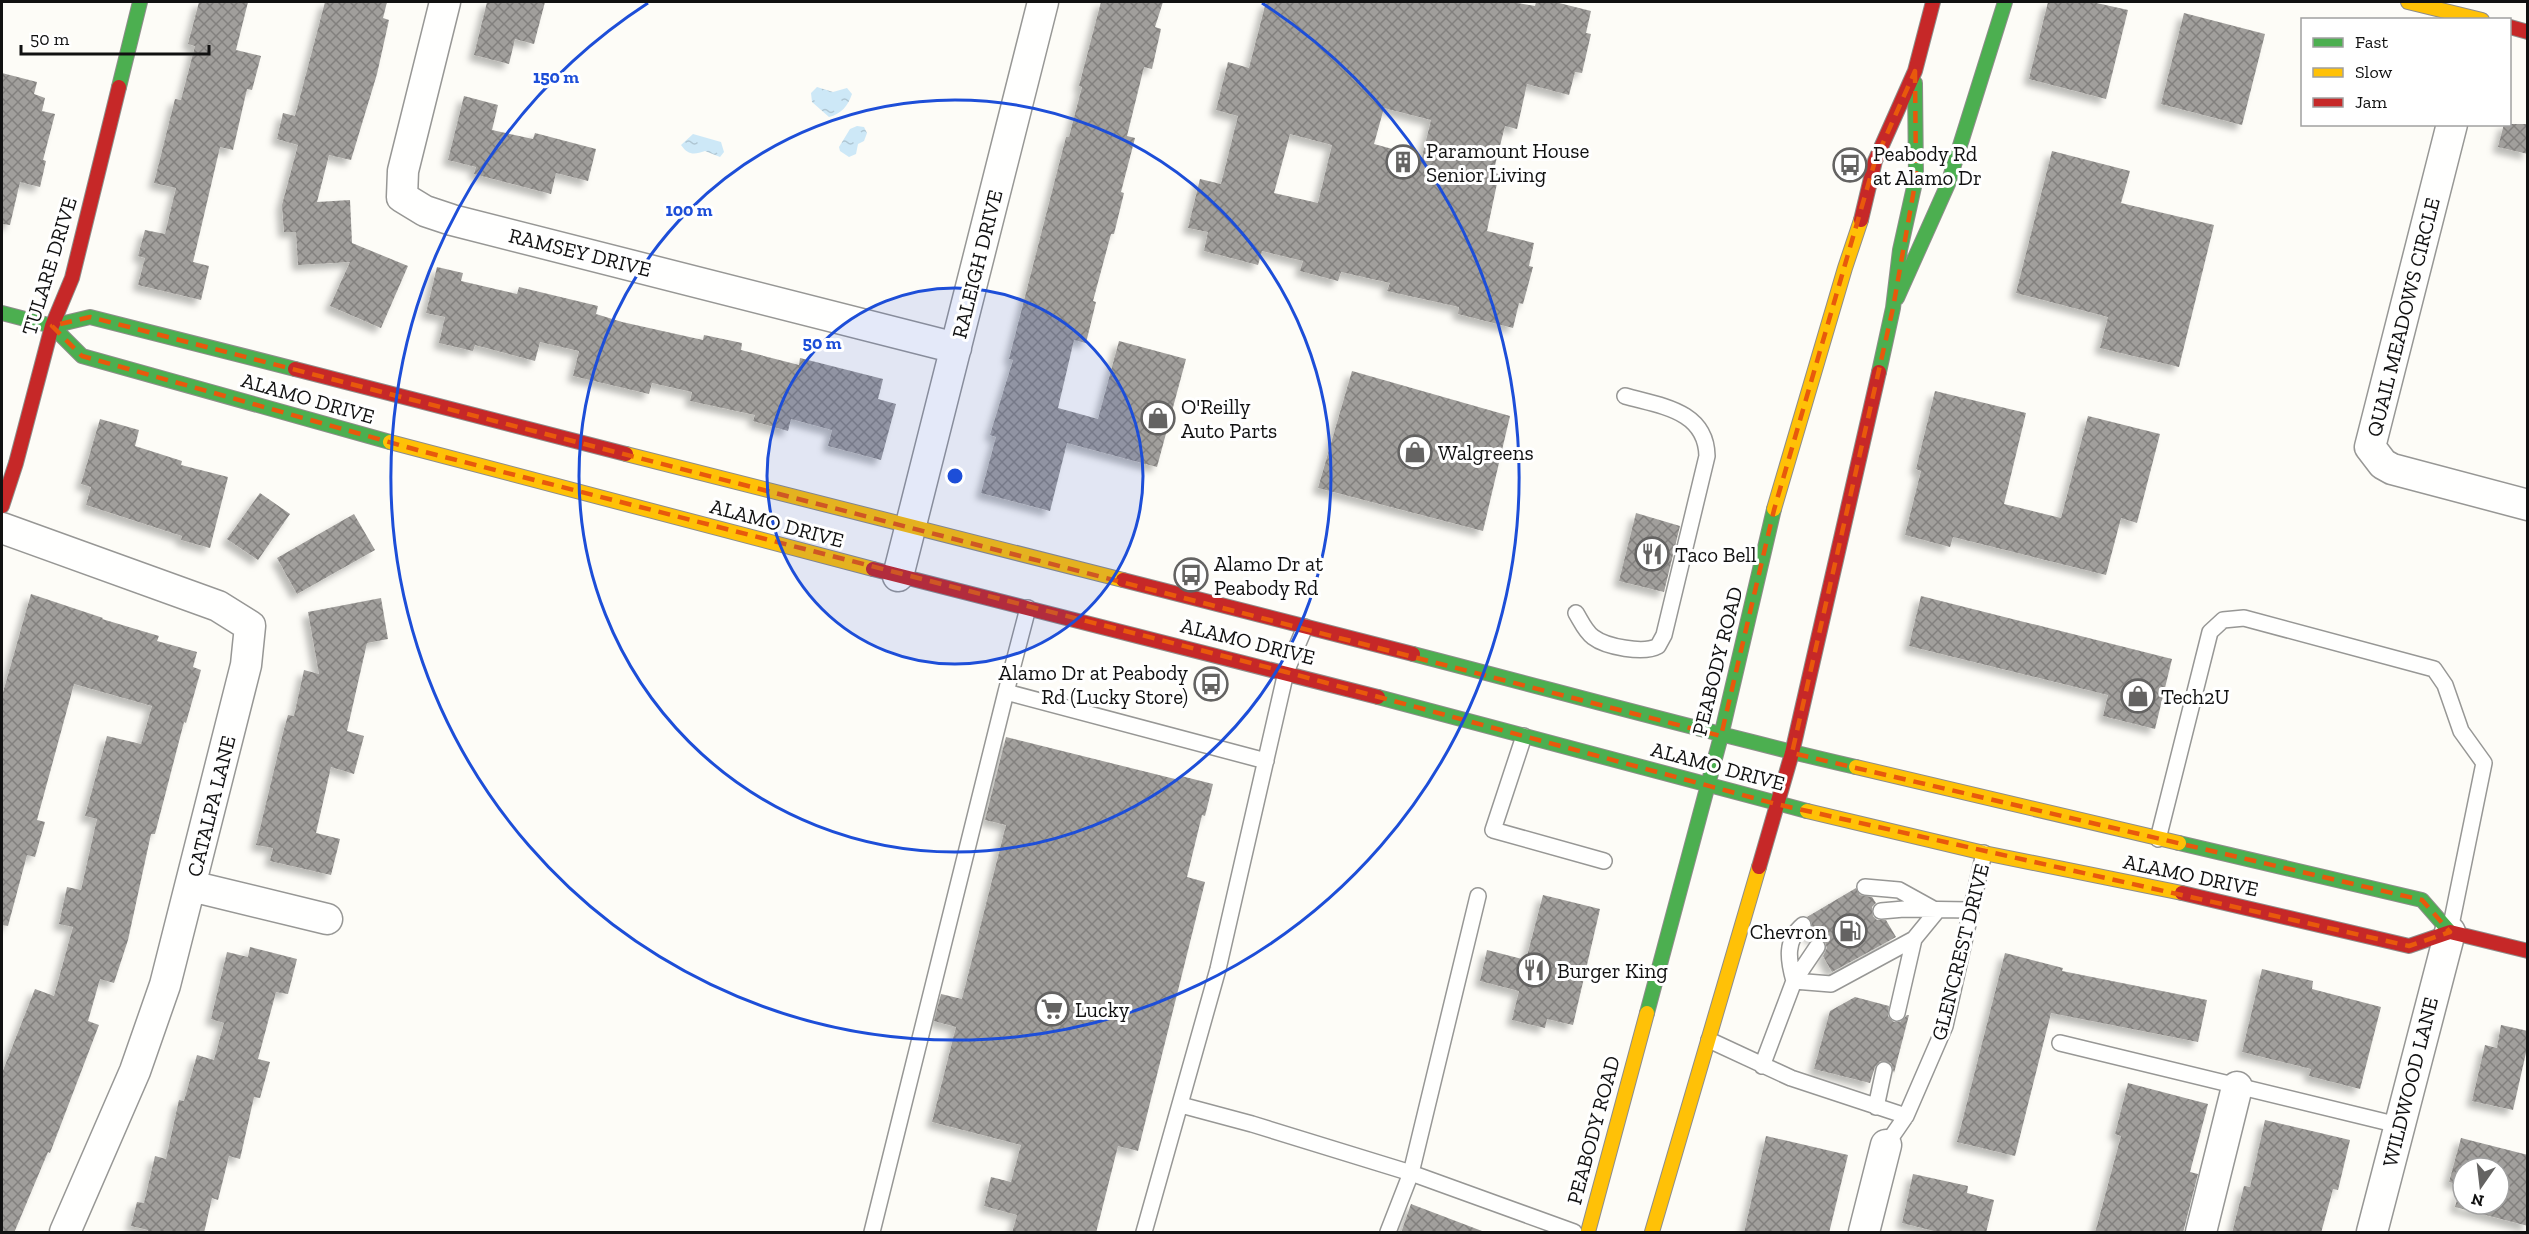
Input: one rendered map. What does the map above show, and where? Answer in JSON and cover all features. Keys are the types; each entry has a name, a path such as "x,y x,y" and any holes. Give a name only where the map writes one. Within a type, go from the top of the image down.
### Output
{"main road":[{"name":"TULARE DRIVE","path":"2,506 52,326 72,278 140,2"},
{"name":"PEABODY ROAD","path":"1588,1233 1706,784 1721,736 1774,510 1845,268 1859,230 1875,161 1915,71 1933,2"},
{"path":"1893,308 1948,184 2005,2"},
{"path":"2408,2 2476,18"},
{"path":"2511,27 2528,32"},
{"name":"PEABODY ROAD","path":"1652,1233 1792,753 1893,308 1900,250 1916,178 1915,71"},
{"name":"ALAMO DRIVE","path":"2,313 52,326 90,317 1653,715 1721,736 2422,900 2450,932 2409,945 2210,899 1984,853 1776,804 1286,672 898,576 421,451 82,356 52,326"},
{"path":"2450,932 2528,951"}],"street":[{"name":"RAMSEY DRIVE","path":"445,2 403,171 402,196 425,211 452,220 956,348"},
{"name":"RALEIGH DRIVE","path":"898,576 1043,2"},
{"name":"QUAIL MEADOWS CIRCLE","path":"2451,126 2370,447 2383,464 2392,470 2528,506"},
{"name":"CATALPA LANE","path":"2,528 218,606 250,626 246,666 165,985 135,1071 65,1233"},
{"path":"191,886 327,919"},
{"name":"WILDWOOD LANE","path":"2372,1233 2398,1125 2450,932"},
{"path":"2201,1233 2237,1087"},
{"path":"1864,1233 1887,1144"}],"lane":[{"path":"1576,613 1593,637 1605,643 1642,651 1658,646 1664,636 1707,456 1707,446 1702,433 1697,424 1686,416 1624,396"},
{"path":"872,1233 1028,608"},
{"path":"2158,838 2210,632 2223,620 2244,618 2434,669 2445,685 2462,731 2484,763 2450,932"},
{"path":"1144,1233 1218,969 1286,672 1305,627"},
{"path":"1006,692 1266,761"},
{"path":"1524,736 1493,830 1604,861"},
{"name":"GLENCREST DRIVE","path":"1887,1144 1905,1116 1945,1026 1984,853"},
{"path":"1865,887 1899,890 1937,911"},
{"path":"1388,1233 1411,1173 1478,896"},
{"path":"1881,911 1970,910"},
{"path":"1794,981 1831,984 1914,939 1937,911"},
{"path":"1794,981 1789,964 1790,944 1795,932 1803,925"},
{"path":"1897,1013 1914,939"},
{"path":"1762,1066 1794,981 1817,946"},
{"path":"1709,1040 1762,1066 1833,1094 1905,1116"},
{"path":"2060,1043 2398,1125"},
{"path":"1876,1107 1884,1070"},
{"path":"1181,1105 1252,1124 1411,1173 1574,1233"}],"highlighted area":[{"path":"1915,71 1916,178 1893,308 1792,753 2422,900 2450,932 2409,946 1776,804 1286,672 421,451 82,356 52,326 90,317 1721,736 1774,510 1875,161"}],"water":[{"path":"817,87 833,92 847,88 852,94 844,109 829,117 812,102 811,93"},
{"path":"857,126 864,127 867,133 864,141 858,144 856,154 849,157 840,151 839,147 850,129"},
{"path":"693,134 721,142 724,152 720,157 705,151 689,152 681,145"}],"building":[{"path":"199,2 248,2 236,50 261,56 252,90 247,89 233,150 220,147 193,262 209,266 201,300 138,285 145,258 138,256 145,230 165,234 176,188 154,183 175,99 181,100 195,46 188,44"},
{"path":"325,2 387,2 383,18 389,20 377,74 351,160 329,155 317,202 350,200 352,243 408,266 381,328 330,306 350,262 298,265 296,232 284,232 282,205 298,145 277,139 283,113 295,116"},
{"path":"487,2 545,2 534,44 515,39 509,64 474,55"},
{"path":"1101,2 1163,2 1155,27 1161,29 1152,69 1144,67 1127,136 1135,138 1121,192 1124,193 1114,234 1111,234 1093,301 1096,302 1086,343 1074,340 1058,408 1098,419 1119,341 1186,359 1157,467 1067,443 1050,511 981,493 996,437 990,435 1013,360 1009,359 1066,137 1069,137 1082,87 1079,86"},
{"name":"Paramount House Senior Living","path":"1266,2 1512,2 1535,6 1536,2 1555,2 1591,11 1586,33 1591,34 1582,73 1575,72 1569,95 1527,84 1517,129 1505,126 1493,173 1499,174 1487,231 1534,243 1529,266 1533,267 1523,304 1519,303 1513,328 1458,314 1459,307 1387,291 1390,283 1341,272 1338,281 1300,271 1303,261 1262,251 1258,265 1204,251 1208,232 1188,228 1200,179 1221,184 1238,116 1216,110 1228,62 1249,68","holes":["1384,108 1431,120 1422,157 1374,144","1290,134 1332,145 1318,203 1274,193"]},
{"path":"2048,2 2092,2 2128,10 2106,99 2029,79"},
{"path":"2184,13 2265,34 2242,125 2161,104"},
{"path":"2,73 37,82 34,94 45,98 42,111 55,114 43,160 46,161 40,187 20,182 10,225 2,224"},
{"path":"464,96 498,105 492,130 533,139 535,133 596,149 588,181 556,173 551,194 474,174 476,167 448,160"},
{"path":"2528,124 2528,154 2498,147 2503,126"},
{"path":"2052,151 2130,171 2121,203 2214,225 2179,367 2100,348 2108,317 2016,293"},
{"path":"437,267 463,273 461,281 517,294 519,287 598,306 596,314 622,322 703,340 704,335 742,343 741,350 799,365 800,358 883,379 878,399 896,404 881,460 828,446 832,430 791,419 788,431 753,421 755,415 690,401 692,392 652,383 649,394 573,376 579,351 540,342 535,361 475,345 473,351 439,343 445,317 426,313"},
{"name":"Walgreens","path":"1352,371 1510,416 1483,531 1318,488"},
{"path":"1935,391 2026,413 2004,504 2061,518 2088,416 2160,434 2137,523 2121,518 2106,575 1953,537 1950,547 1905,535 1921,471 1916,469"},
{"path":"100,419 139,430 135,446 182,461 181,465 228,477 210,548 181,540 182,536 86,505 91,487 81,484"},
{"path":"260,493 290,514 258,560 227,539"},
{"name":"Taco Bell","path":"1636,513 1680,526 1664,592 1619,581"},
{"path":"354,514 375,550 297,594 277,558"},
{"path":"31,594 159,636 157,641 197,652 193,667 201,670 186,723 184,722 155,834 151,834 128,940 114,983 100,979 88,1021 99,1025 50,1153 48,1152 14,1233 2,1233 2,1073 35,989 54,996 73,927 59,924 67,887 81,890 97,819 85,816 107,736 141,744 152,706 74,684 37,820 45,822 35,857 27,855 8,926 2,925 2,696"},
{"path":"1921,596 2172,659 2155,729 2103,716 2108,695 1909,646"},
{"path":"381,598 388,639 367,643 347,731 364,736 354,774 331,767 316,833 340,839 331,875 270,861 273,848 256,845 283,733 288,715 294,716 304,670 319,674 308,612"},
{"name":"Lucky","path":"1006,737 1179,780 1181,776 1213,784 1205,816 1202,815 1187,877 1205,882 1138,1151 1118,1146 1096,1233 1012,1233 1017,1215 984,1206 991,1177 1011,1182 1021,1145 932,1122 956,1027 934,1021 941,994 962,999 1006,825 985,820"},
{"name":"Chevron","path":"1856,888 1860,895 1872,897 1876,903 1872,907 1873,916 1877,920 1886,920 1896,937 1832,972 1823,956 1827,948 1825,942 1818,937 1812,939 1808,933 1812,923 1807,917"},
{"name":"Burger King","path":"1543,895 1600,909 1573,1025 1547,1019 1545,1028 1512,1020 1519,991 1480,981 1487,950 1526,960"},
{"path":"250,947 297,959 288,994 276,992 258,1059 270,1062 260,1098 254,1097 240,1159 229,1156 218,1200 212,1198 204,1233 147,1233 148,1230 131,1226 137,1202 144,1203 155,1156 166,1159 179,1100 184,1101 197,1055 214,1060 224,1023 211,1019 227,952 248,957"},
{"path":"2005,953 2063,968 2062,971 2207,1000 2198,1042 2051,1013 2015,1156 1957,1142"},
{"path":"2262,969 2313,981 2312,989 2381,1007 2360,1089 2309,1076 2311,1069 2242,1052"},
{"path":"1855,997 1889,1006 1888,1016 1894,1022 1900,1022 1909,1015 1894,1073 1891,1063 1880,1061 1875,1067 1870,1083 1814,1069 1830,1011"},
{"path":"2501,1025 2528,1031 2528,1044 2513,1110 2472,1101 2485,1045 2497,1048"},
{"path":"2128,1083 2208,1104 2190,1172 2198,1174 2183,1233 2095,1233 2121,1136 2115,1134"},
{"path":"2265,1120 2350,1140 2338,1190 2333,1189 2321,1233 2232,1233 2244,1186 2250,1187"},
{"path":"1766,1136 1848,1155 1829,1233 1744,1233"},
{"path":"2461,1138 2528,1155 2528,1226 2490,1216 2511,1216 2511,1156 2456,1156"},
{"path":"1913,1174 1968,1186 1967,1193 1994,1200 1986,1233 1942,1233 1902,1223"},
{"path":"1411,1204 1482,1231 1481,1233 1401,1233"}],"traffic: fast":[{"path":"119,87 140,2"},
{"path":"1897,298 1948,184 2005,2"},
{"path":"1879,372 1893,308 1900,250 1916,178 1915,83"},
{"path":"2,313 52,326 90,317 295,369"},
{"path":"52,326 82,356 390,442"},
{"path":"1647,1013 1721,736 1774,509"},
{"path":"1413,654 1856,767"},
{"path":"1378,697 1807,811"},
{"path":"2179,843 2422,900 2450,932"}],"traffic: slow":[{"path":"2408,2 2474,18"},
{"path":"1774,509 1861,220"},
{"path":"390,442 873,569"},
{"path":"626,454 1123,580"},
{"path":"1856,767 2179,843"},
{"path":"1807,811 1984,853 2182,893"},
{"path":"1652,1232 1759,867"},
{"path":"1588,1232 1647,1013"}],"traffic: jam":[{"path":"1861,220 1875,161 1915,71 1933,2"},
{"path":"2511,27 2528,32"},
{"path":"2,506 16,463 52,326 72,278 119,87"},
{"path":"295,369 626,454"},
{"path":"1759,867 1792,753 1879,372"},
{"path":"873,569 1378,697"},
{"path":"1123,580 1413,654"},
{"path":"2182,893 2409,946 2450,932 2528,951"}],"place":[{"name":"Paramount House Senior Living","path":"1403,162"},
{"name":"Peabody Rd at Alamo Dr","path":"1850,165"},
{"name":"O'Reilly Auto Parts","path":"1158,418"},
{"name":"Walgreens","path":"1415,452"},
{"name":"Taco Bell","path":"1652,554"},
{"name":"Alamo Dr at Peabody Rd","path":"1191,575"},
{"name":"Alamo Dr at Peabody Rd (Lucky Store)","path":"1211,684"},
{"name":"Tech2U","path":"2138,696"},
{"name":"Chevron","path":"1850,931"},
{"name":"Burger King","path":"1534,970"},
{"name":"Lucky","path":"1052,1009"}]}
